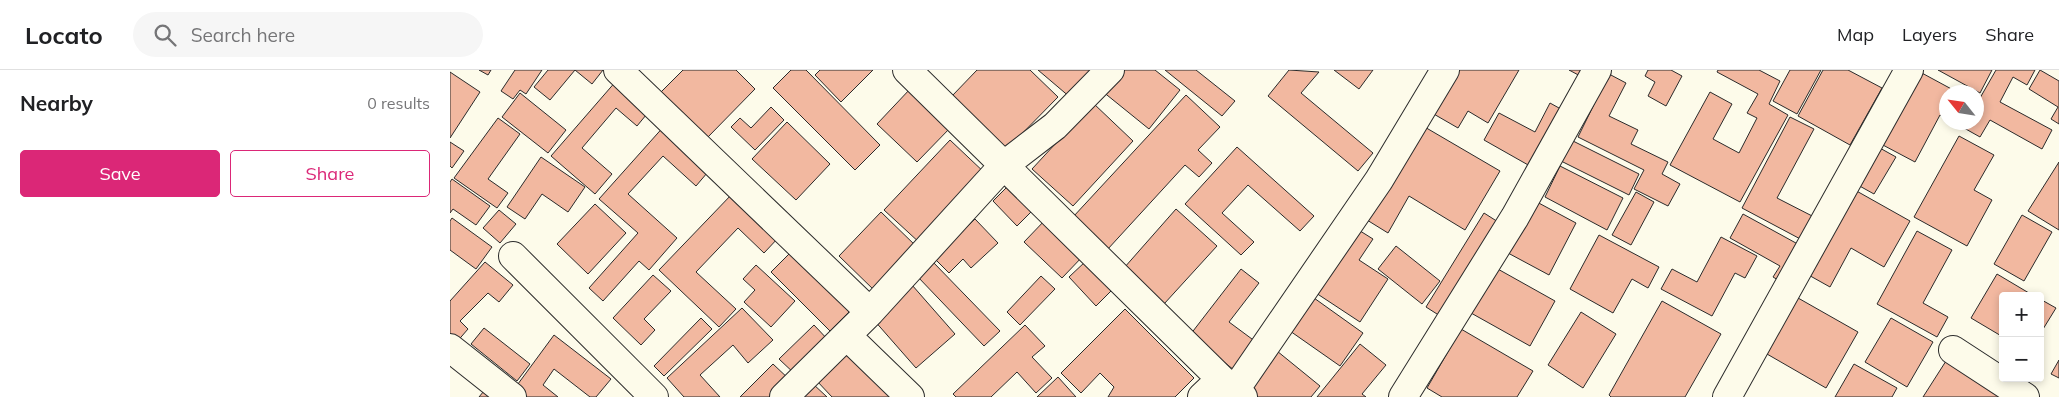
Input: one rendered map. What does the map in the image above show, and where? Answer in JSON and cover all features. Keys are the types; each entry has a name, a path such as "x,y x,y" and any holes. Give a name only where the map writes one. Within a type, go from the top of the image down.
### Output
{"street":[{"path":"618,70 870,312"},
{"path":"907,70 1225,391 1380,180 1445,70"},
{"path":"784,397 870,312 1003,166 1055,126 1110,70"},
{"path":"1403,397 1515,217 1597,70"},
{"path":"1727,397 1908,70"},
{"path":"513,256 654,397"},
{"path":"846,336 910,397"},
{"path":"450,348 512,397"},
{"path":"1953,350 2025,397"}],"building":[{"path":"479,70 491,70 488,75"},
{"path":"515,70 542,70 526,94 520,90 513,99 501,91"},
{"path":"548,70 575,70 550,100 534,87"},
{"path":"575,70 603,70 592,84"},
{"path":"683,70 736,70 755,89 707,138 661,92"},
{"path":"791,70 806,70 880,145 855,170 773,88"},
{"path":"820,70 873,70 841,102 815,75"},
{"path":"977,70 1030,70 1058,97 1007,149 952,96"},
{"path":"1038,70 1094,70 1071,98"},
{"path":"1119,70 1155,70 1180,90 1149,129 1102,91"},
{"path":"1165,70 1196,70 1235,101 1222,116"},
{"path":"1289,70 1319,72 1301,93 1373,153 1358,171 1268,96"},
{"path":"1334,70 1373,70 1359,89"},
{"path":"1457,70 1519,70 1488,123 1468,111 1458,128 1432,113"},
{"path":"1569,70 1588,70 1584,78"},
{"path":"1648,70 1671,70 1682,76 1666,106 1648,96 1655,82 1645,76"},
{"path":"1718,70 1759,70 1780,81 1769,104 1788,115 1740,202 1670,165 1710,92 1732,104 1713,139 1739,153 1757,118 1747,113 1758,94 1717,72"},
{"path":"1790,70 1821,70 1797,114 1773,101"},
{"path":"1823,70 1848,70 1882,88 1850,145 1798,116"},
{"path":"1938,70 1992,70 1984,85 1965,85"},
{"path":"1996,70 2035,70 2027,85 2013,77 2000,102 2052,130 2042,149 1990,120 1980,137 1968,130 1984,130 1984,91"},
{"path":"2040,70 2059,81 2059,124 2051,119 2058,107 2029,89"},
{"path":"450,72 480,92 450,138"},
{"path":"1920,72 1944,85 1939,85 1939,117 1915,162 1881,144"},
{"path":"1609,74 1626,83 1609,116 1638,130 1631,144 1668,162 1662,174 1680,184 1668,206 1634,189 1644,170 1578,137"},
{"path":"617,80 651,109 637,126 616,108 582,148 612,174 595,194 551,156"},
{"path":"911,88 951,127 917,162 877,124"},
{"path":"520,93 566,130 548,153 502,117"},
{"path":"1186,95 1220,127 1198,150 1212,163 1199,177 1185,165 1107,250 1073,217"},
{"path":"1093,103 1133,141 1073,206 1032,169"},
{"path":"1550,103 1568,113 1537,170 1484,140 1499,113 1535,132"},
{"path":"771,107 784,120 755,150 731,127 740,118 751,128"},
{"path":"1790,117 1814,129 1777,198 1818,219 1806,242 1742,208"},
{"path":"498,118 520,134 488,179 508,193 497,208 454,178"},
{"path":"787,122 830,164 796,200 752,159"},
{"path":"666,124 713,166 696,186 663,156 628,194 677,238 649,270 639,261 603,301 589,288 638,233 599,199"},
{"path":"1423,126 1500,171 1465,230 1409,196 1388,233 1367,220"},
{"path":"1959,136 1994,155 1974,190 1992,200 1967,246 1914,217"},
{"path":"950,140 987,175 921,244 884,210"},
{"path":"1571,140 1639,174 1629,195 1561,161"},
{"path":"450,142 464,151 452,168 450,166"},
{"path":"1237,147 1314,216 1300,231 1248,185 1222,213 1254,242 1241,255 1185,204"},
{"path":"1878,147 1896,157 1874,194 1856,184"},
{"path":"541,157 585,187 568,212 542,194 525,219 507,207"},
{"path":"2059,162 2059,230 2028,211"},
{"path":"1560,166 1623,198 1607,230 1545,197"},
{"path":"452,179 490,206 476,225 453,209 450,213 450,182"},
{"path":"1008,186 1033,210 1017,226 993,201"},
{"path":"1853,189 1910,221 1884,267 1851,248 1830,287 1805,273"},
{"path":"1636,192 1654,202 1631,245 1612,235"},
{"path":"733,193 779,237 764,253 738,228 696,272 736,309 719,327 659,270"},
{"path":"1535,201 1576,223 1549,275 1508,253"},
{"path":"595,204 626,233 588,274 557,244"},
{"path":"1176,209 1217,246 1164,304 1124,268"},
{"path":"499,210 516,224 500,243 483,228"},
{"path":"881,212 918,248 876,292 839,256"},
{"path":"1484,213 1506,227 1448,321 1426,307"},
{"path":"1743,214 1805,248 1785,284 1773,277 1780,266 1730,238"},
{"path":"2022,215 2052,232 2024,281 1994,264"},
{"path":"452,218 492,247 476,269 450,250 450,221"},
{"path":"1047,218 1084,255 1062,278 1024,242"},
{"path":"975,219 998,243 971,268 963,259 949,273 934,258"},
{"path":"1357,229 1373,239 1359,260 1388,279 1360,322 1316,293"},
{"path":"1917,231 1952,250 1923,303 1948,317 1937,337 1877,304"},
{"path":"1599,235 1659,267 1648,288 1632,279 1613,313 1570,289"},
{"path":"1721,237 1757,256 1745,278 1735,273 1712,316 1661,289 1672,269 1697,282"},
{"path":"1396,246 1440,281 1422,304 1378,269"},
{"path":"791,252 850,311 830,331 771,272"},
{"path":"932,261 1000,331 984,346 917,276"},
{"path":"1086,261 1113,289 1096,306 1069,277"},
{"path":"485,262 513,285 499,302 488,293 460,321 468,329 455,344 450,340 450,301"},
{"path":"756,265 795,301 771,327 744,302 755,290 743,279"},
{"path":"1496,268 1555,301 1530,346 1471,313"},
{"path":"1241,269 1259,283 1229,322 1256,342 1234,370 1190,335"},
{"path":"1997,274 2027,292 1999,292 1999,335 1971,318"},
{"path":"653,275 671,291 644,319 655,330 641,345 613,318"},
{"path":"1041,276 1055,289 1020,325 1007,312"},
{"path":"912,285 955,334 916,368 873,319"},
{"path":"1791,294 1858,332 1826,388 1760,350"},
{"path":"1314,298 1363,333 1340,366 1290,331"},
{"path":"1662,301 1721,334 1685,397 1611,397 1609,395"},
{"path":"2044,301 2056,308 2044,328"},
{"path":"742,308 773,340 748,363 733,345 700,375 720,397 684,397 667,378"},
{"path":"1125,309 1194,378 1175,397 1108,397 1114,387 1100,373 1081,393 1061,373"},
{"path":"1581,312 1616,334 1583,388 1548,365"},
{"path":"701,318 712,329 664,376 654,366"},
{"path":"1891,318 1933,342 1907,387 1865,362"},
{"path":"814,325 830,342 796,375 779,359"},
{"path":"1025,325 1045,346 1032,357 1052,378 1036,393 1017,372 991,397 956,397 953,394"},
{"path":"484,328 530,364 517,381 471,344"},
{"path":"1461,329 1533,371 1517,397 1442,397 1427,388"},
{"path":"554,335 611,379 596,397 590,397 554,369 543,385 558,397 526,397 515,388"},
{"path":"1360,344 1386,365 1362,394 1366,397 1317,397"},
{"path":"849,348 898,397 832,397 816,380"},
{"path":"1277,351 1320,386 1311,397 1255,397 1246,390"},
{"path":"2059,360 2059,378 2051,374"},
{"path":"1946,361 2002,397 1923,397"},
{"path":"773,364 791,381 774,397 740,397"},
{"path":"1854,364 1897,388 1892,397 1835,397"},
{"path":"1058,377 1076,397 1037,397"},
{"path":"812,383 827,397 798,397"},
{"path":"488,386 501,397 479,397"}]}
